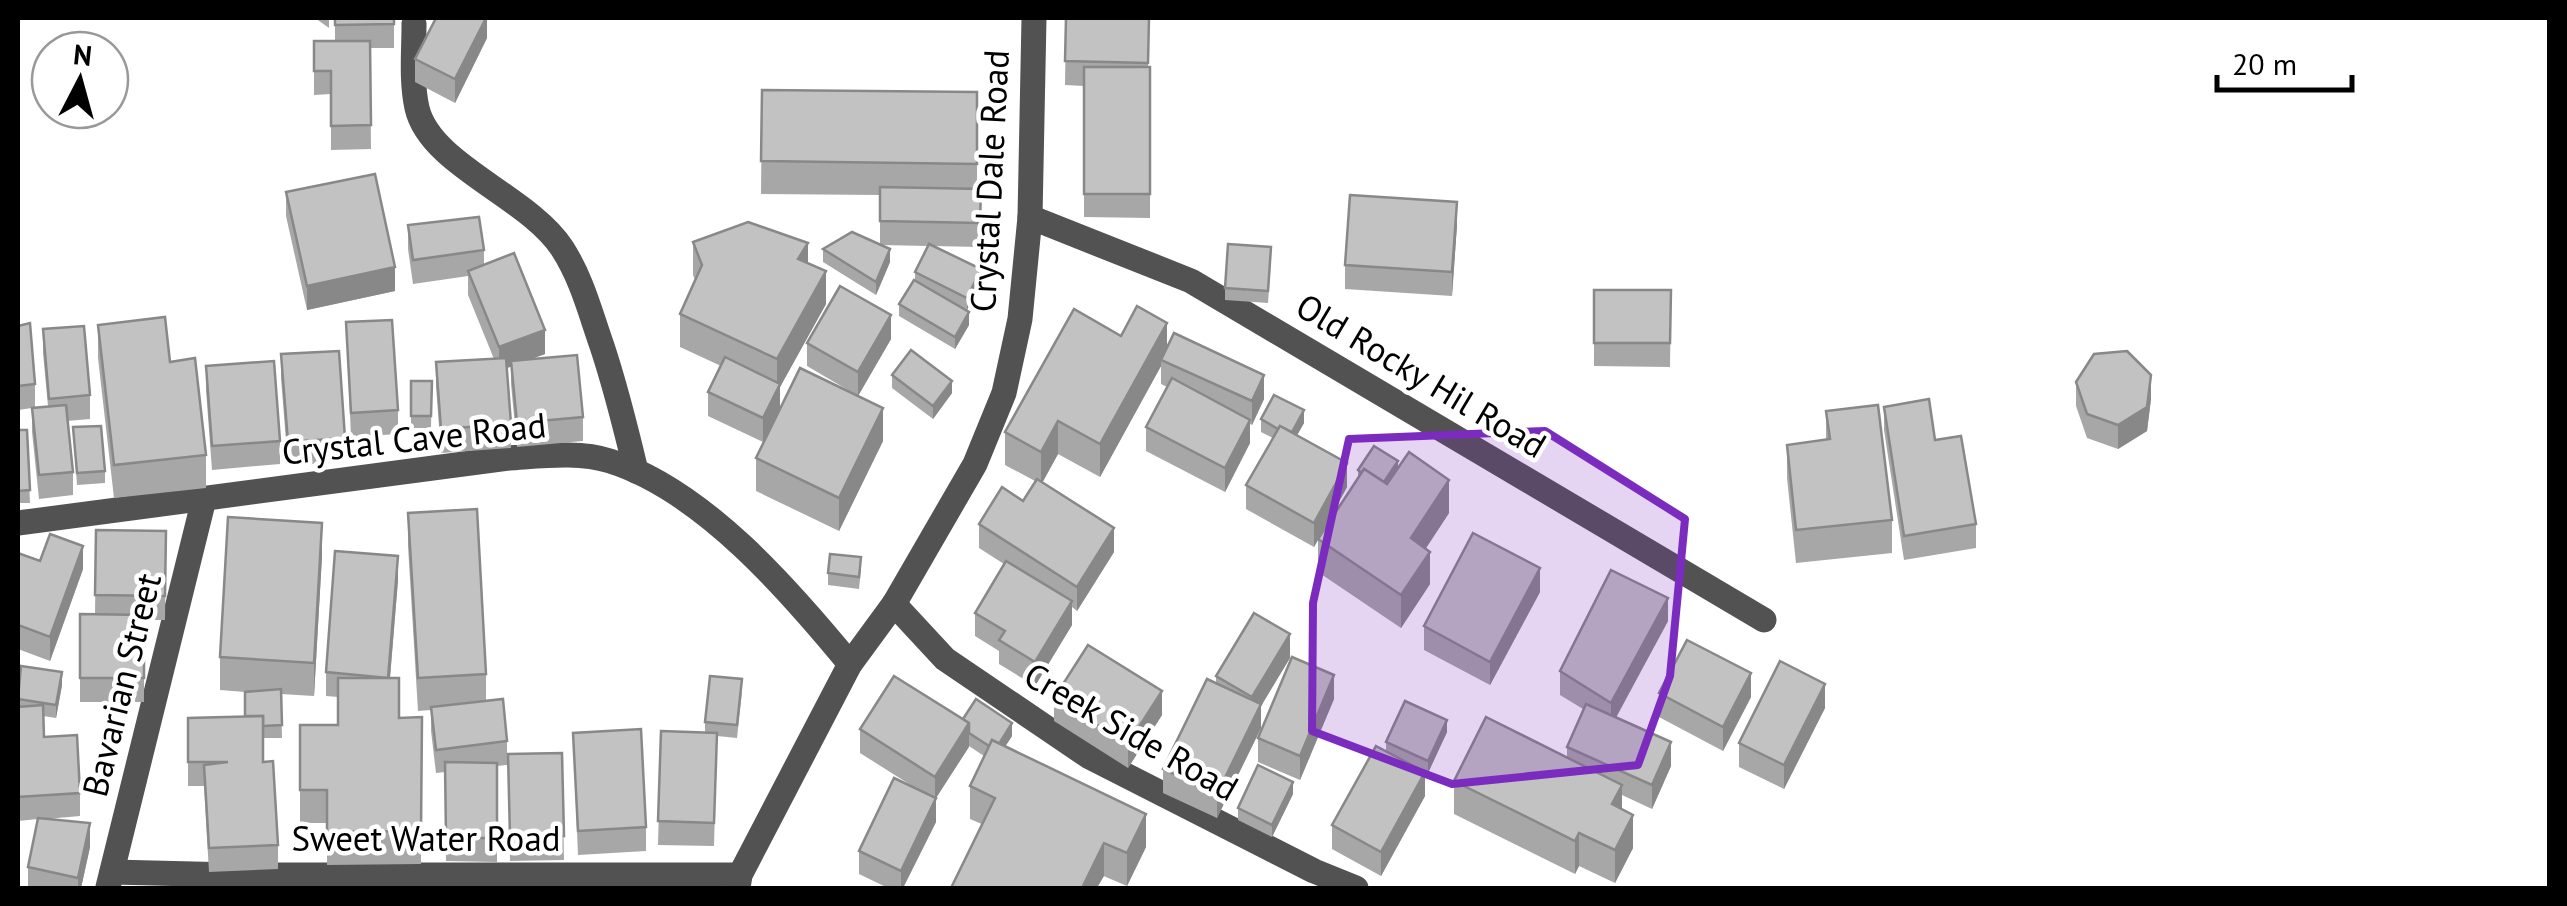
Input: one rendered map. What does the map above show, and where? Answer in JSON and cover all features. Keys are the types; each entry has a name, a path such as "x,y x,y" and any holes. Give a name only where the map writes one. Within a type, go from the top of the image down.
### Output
{"street":[{"name":"Crystal Dale Road","path":"850,664 894,604 975,464 1004,393 1020,320 1030,217 1034,18"},
{"path":"414,24 413,83 417,111 428,135 533,215 560,244 591,306 615,380 636,471"},
{"name":"Old Rocky Hil Road","path":"1030,217 1191,281 1764,620"},
{"name":"Crystal Cave Road","path":"18,523 510,458 606,459 636,471 676,495 740,544 807,611 850,664"},
{"name":"Bavarian Street","path":"110,880 204,499"},
{"name":"Creek Side Road","path":"894,604 945,659 1088,756 1314,871 1356,888"},
{"path":"739,882 850,664"},
{"name":"Sweet Water Road","path":"110,880 234,875 739,882"}],"highlighted area":[{"path":"1545,431 1685,519 1670,676 1638,765 1452,784 1312,731 1313,603 1349,439"}],"building":[{"path":"335,18 394,18 394,24 335,25"},
{"path":"436,18 486,18 455,79 415,59"},
{"path":"1066,18 1149,18 1148,63 1065,61"},
{"path":"314,41 370,41 371,125 331,126 331,71 314,71"},
{"path":"1084,67 1150,67 1150,194 1084,194"},
{"path":"762,90 977,92 977,164 761,161"},
{"path":"375,174 395,267 307,286 286,192"},
{"path":"880,187 981,189 980,223 880,221"},
{"path":"1350,195 1457,202 1452,272 1345,265"},
{"path":"479,217 484,250 413,260 408,225"},
{"path":"748,222 808,243 798,259 826,271 777,359 680,314 702,265 693,242"},
{"path":"852,232 890,249 876,282 823,249"},
{"path":"929,244 981,269 967,298 915,272"},
{"path":"1228,244 1271,247 1268,291 1225,288"},
{"path":"514,253 545,330 499,347 468,271"},
{"path":"914,280 969,312 955,337 899,304"},
{"path":"840,286 891,315 858,372 807,343"},
{"path":"1594,290 1671,290 1670,343 1594,343"},
{"path":"1137,306 1167,323 1100,444 1058,421 1041,452 1005,432 1074,309 1121,336"},
{"path":"165,317 170,362 195,358 206,455 114,465 98,325"},
{"path":"392,320 398,410 351,413 346,322"},
{"path":"30,323 35,384 18,386 18,326"},
{"path":"84,326 90,395 49,399 43,329"},
{"path":"1174,333 1264,375 1252,401 1161,360"},
{"path":"911,350 952,381 933,406 892,375"},
{"path":"339,351 345,438 288,442 281,354"},
{"path":"2127,351 2151,375 2147,407 2118,425 2087,414 2076,382 2094,354"},
{"path":"577,355 583,417 517,423 511,361"},
{"path":"725,357 780,384 763,418 708,392"},
{"path":"506,358 511,424 441,429 436,362"},
{"path":"274,361 280,441 212,446 206,366"},
{"path":"800,368 883,408 839,498 756,458"},
{"path":"1172,378 1250,420 1225,468 1146,427"},
{"path":"411,381 432,381 431,416 411,416"},
{"path":"1274,395 1304,410 1292,432 1261,419"},
{"path":"1929,399 1935,440 1961,436 1976,524 1904,536 1884,407"},
{"path":"66,405 73,472 39,475 32,408"},
{"path":"1878,405 1892,520 1796,530 1787,445 1830,439 1826,411"},
{"path":"101,426 105,471 77,473 73,427"},
{"path":"1280,426 1347,463 1314,523 1246,485"},
{"path":"18,430 27,430 30,490 18,491"},
{"path":"1374,446 1398,461 1384,482 1364,469 1362,473 1358,470"},
{"path":"1409,452 1449,480 1411,538 1430,552 1401,595 1318,539 1364,469 1387,484"},
{"path":"1037,479 1114,528 1077,587 979,524 1002,487 1023,501"},
{"path":"477,509 486,674 418,678 408,513"},
{"path":"228,517 322,523 314,663 220,657"},
{"path":"96,530 166,531 165,596 95,595"},
{"path":"1473,533 1540,568 1490,662 1424,626"},
{"path":"50,534 83,546 50,637 18,625 18,553 40,561"},
{"path":"335,551 398,556 388,678 326,672"},
{"path":"830,554 861,557 859,577 828,573"},
{"path":"1006,561 1072,601 1035,662 999,640 1005,631 975,613"},
{"path":"1611,570 1668,598 1611,703 1560,671"},
{"path":"1254,613 1290,634 1252,697 1216,676"},
{"path":"80,614 144,615 144,678 80,678"},
{"path":"1687,640 1751,673 1723,727 1659,693"},
{"path":"1088,645 1162,691 1128,744 1054,698"},
{"path":"1292,657 1334,675 1300,756 1258,738"},
{"path":"1780,661 1825,684 1784,765 1739,743"},
{"path":"21,666 62,672 56,705 18,699"},
{"path":"710,676 742,679 737,725 705,722"},
{"path":"894,676 969,723 935,777 860,729"},
{"path":"338,678 399,678 399,718 422,717 421,831 327,832 327,790 300,790 300,725 338,725"},
{"path":"1207,679 1261,704 1217,794 1163,769"},
{"path":"281,689 282,725 263,726 263,716 245,716 245,692"},
{"path":"503,699 507,741 436,750 431,707"},
{"path":"976,699 1012,723 999,744 992,740 989,746 969,733 969,723 963,719"},
{"path":"1405,701 1447,720 1428,761 1386,742"},
{"path":"1586,704 1671,742 1652,785 1567,747"},
{"path":"43,705 44,737 77,735 80,793 18,797 18,707"},
{"path":"263,716 263,762 273,761 278,845 209,848 204,765 228,762 188,762 188,718"},
{"path":"1486,717 1622,785 1612,804 1633,815 1615,850 1579,833 1575,841 1454,781"},
{"path":"641,729 646,827 578,831 573,733"},
{"path":"661,731 717,733 714,823 658,821"},
{"path":"992,740 1146,814 1127,853 1104,843 1082,888 951,888 995,798 970,786"},
{"path":"1376,746 1425,772 1381,852 1332,825"},
{"path":"562,753 564,836 510,837 508,754"},
{"path":"445,762 497,763 497,838 446,838"},
{"path":"1258,765 1293,782 1272,825 1238,808"},
{"path":"894,778 936,798 901,871 859,851"},
{"path":"38,818 90,823 78,878 28,867"}]}
